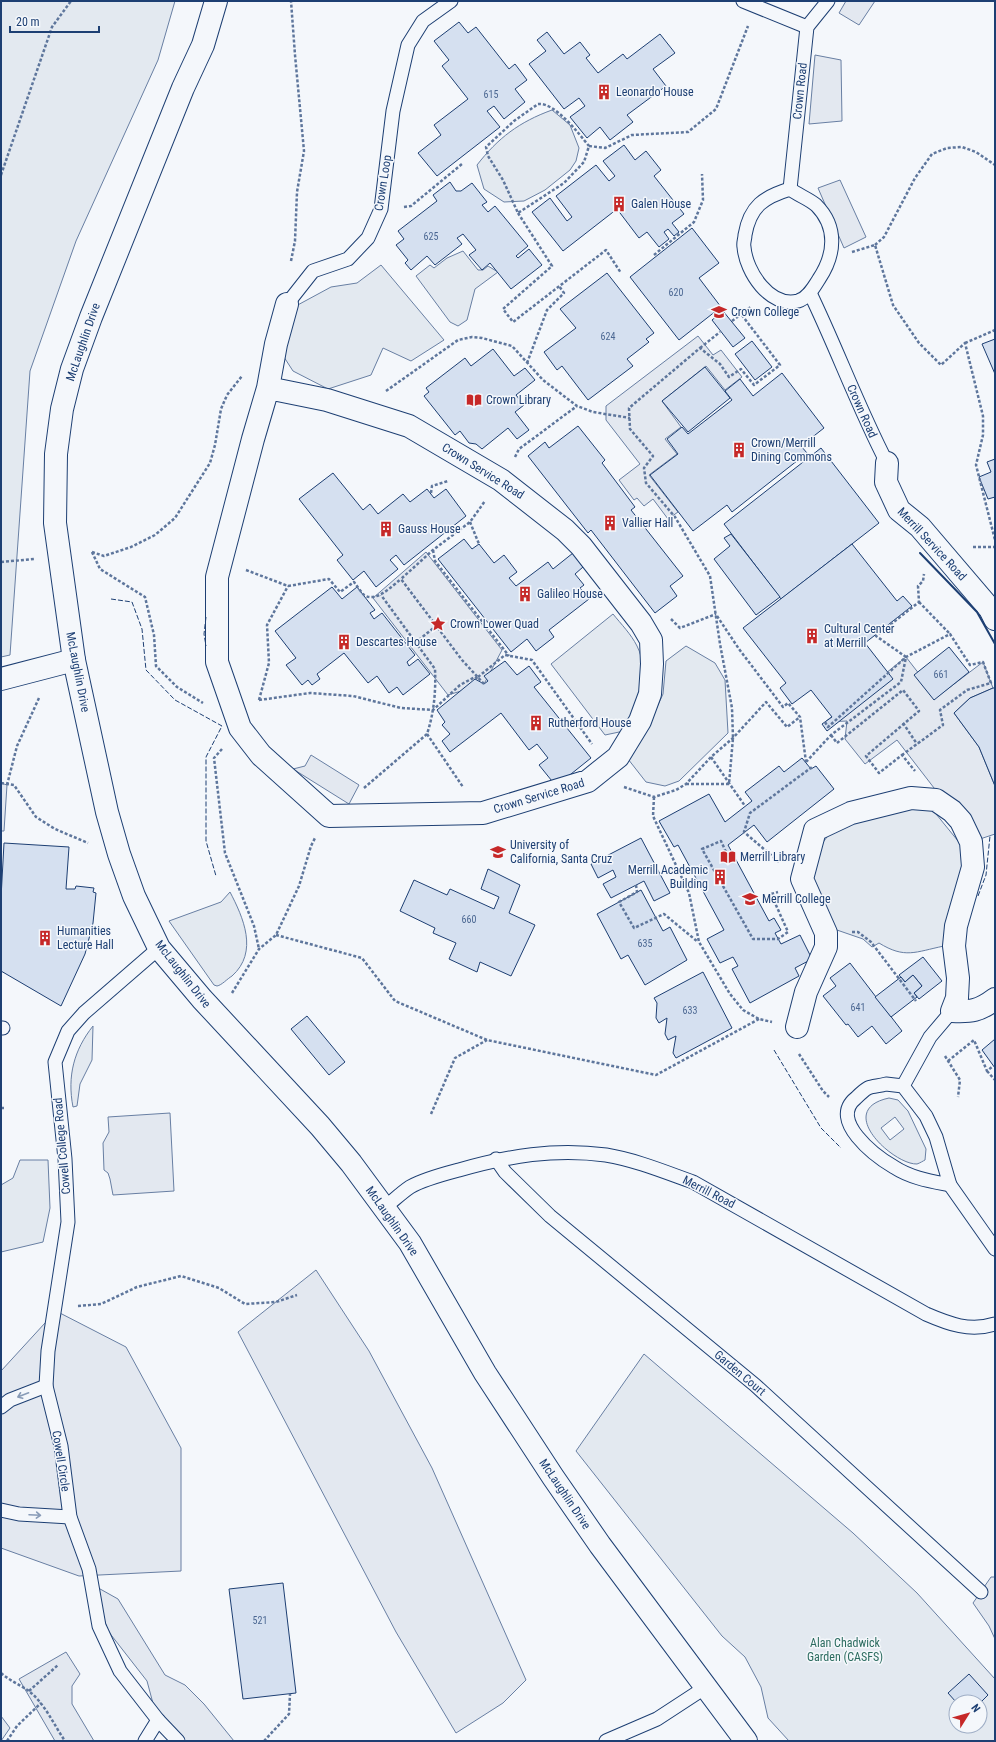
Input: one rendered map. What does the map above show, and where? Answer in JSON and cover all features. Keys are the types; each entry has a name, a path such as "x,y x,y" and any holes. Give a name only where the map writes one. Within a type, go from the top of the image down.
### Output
{"street":[{"name":"McLaughlin Drive","path":"216,1 203,45 183,88 91,317 72,369 62,409 56,454 55,523 74,660 107,812 119,854 134,896 159,948 202,999 320,1126 351,1163 410,1243 513,1419 600,1545 746,1741"},
{"name":"Crown Loop","path":"268,388 276,344 287,304"},
{"name":"Crown Service Road","path":"268,388 327,400 357,411 409,426 501,480 565,530 581,546 641,623 651,640 652,664 650,694 640,721 618,757 588,782 483,813 329,816 261,754 240,728 217,662 217,577 268,388"},
{"name":"Merrill Service Road","path":"887,463 886,482 899,510 920,527 938,547 990,609 995,619"},
{"path":"1,678 74,660"},
{"path":"797,1027 806,992 826,947 826,933 802,878 815,830 851,813 911,798 936,800 952,811 961,821 970,842 973,867 956,926 954,946 958,978 957,998 952,1012 971,1012 984,1007 995,999"}],"lane":[{"name":"Crown Loop","path":"287,304 313,271 348,259 368,238 382,209 393,111 408,45 423,21 451,1"},
{"path":"743,1 807,27 828,1"},
{"name":"Crown Road","path":"790,189 807,27"},
{"path":"790,189 815,204 826,219 832,237 830,256 827,268 810,293 799,301 782,300 768,293 754,275 747,262 744,246 746,230 756,207 772,195 790,189"},
{"name":"Crown Road","path":"810,293 826,326 867,424 887,463"},
{"name":"Cowell College Road","path":"46,1386 48,1351 68,1222 65,1159 55,1062 68,1031 84,1013 159,948"},
{"path":"903,1086 930,1037 952,1012"},
{"path":"950,1185 920,1179 894,1167 872,1151 856,1135 848,1123 847,1111 852,1101 867,1089 886,1084 903,1086 926,1116 950,1185 995,1249"},
{"name":"Merrill Road","path":"384,1208 411,1187 447,1173 496,1159 533,1153 570,1152 607,1156 655,1168 693,1182 926,1314 952,1325 971,1328 995,1324"},
{"name":"Garden Court","path":"496,1159 504,1172 550,1216 755,1385 981,1592"},
{"path":"1,1407 10,1400 46,1386"},
{"name":"Cowell Circle","path":"46,1386 61,1446 70,1517 89,1569 99,1626 120,1671 158,1720 178,1741"},
{"path":"1,1510 19,1514 70,1517"},
{"path":"606,1741 657,1719 706,1687"},
{"path":"145,1741 158,1720"}],"path":[{"path":"1,175 52,27 71,1"},
{"path":"291,1 304,151 297,192 295,241 291,262"},
{"path":"621,274 606,250 513,322 504,309 552,266 518,213 503,180 488,156 486,147 520,117 541,104 558,113 589,146 605,148 632,134 688,132 716,109 748,24"},
{"path":"518,213 564,183 584,162 589,146"},
{"path":"830,256 875,245 884,237 915,178 932,154 947,148 962,147 976,152 995,165"},
{"path":"382,209 411,206 462,164"},
{"path":"654,255 694,222 703,200 702,174"},
{"path":"875,245 893,305 919,343 941,365 965,343 995,330"},
{"path":"527,363 547,310 564,292 560,286"},
{"path":"700,348 720,364 729,377 741,369 754,385 780,365 741,314"},
{"path":"720,332 629,408 630,428 653,456 644,468 646,483 675,517 710,576 732,708 733,738 729,784"},
{"path":"357,411 458,340 472,337 498,341 512,346 543,380 577,406 593,412 630,418"},
{"path":"965,343 983,416 983,435 976,465 995,540"},
{"path":"206,705 177,688 156,666 154,635 145,598 100,570 92,552 104,556 132,546 154,535 175,518 210,463 221,409 227,395 246,372"},
{"path":"519,449 577,406"},
{"path":"222,561 288,586 329,579 340,592 354,582 365,595 370,597 381,595 401,580 433,550 470,522 501,480"},
{"path":"990,521 995,527"},
{"path":"470,522 479,544"},
{"path":"433,550 435,561 509,656"},
{"path":"1,562 34,559"},
{"path":"259,700 317,694 353,696 401,708 433,710 460,685 475,677 484,684 462,660 401,580"},
{"path":"831,736 837,743 903,690 919,711 903,723 866,756 879,773 943,725 940,710 967,690 993,683 983,662 970,665 950,634 919,602 918,586 923,581"},
{"path":"258,949 254,926 225,853 214,758 240,728 259,700 270,663 267,625 288,586"},
{"path":"367,786 427,734 433,710 435,669 381,595"},
{"path":"906,657 876,636 919,602"},
{"path":"672,619 680,628 716,614"},
{"path":"716,614 739,649 783,707 788,702 800,717 806,762 831,736 901,682 906,657"},
{"path":"415,643 436,626"},
{"path":"825,722 828,727 906,657 950,634"},
{"path":"478,677 505,655 532,660 607,766"},
{"path":"7,785 17,746 40,695"},
{"path":"588,782 618,785 654,797 676,790 686,784 711,757 733,738 766,702 787,727 800,717"},
{"path":"903,723 917,744"},
{"path":"427,734 445,763 483,813"},
{"path":"902,755 936,800"},
{"path":"711,757 745,806"},
{"path":"803,874 786,868 744,832 750,813 812,767"},
{"path":"1,783 14,785 36,817 55,829 91,844"},
{"path":"686,784 729,784"},
{"path":"654,797 653,816 689,893 699,942 730,994 743,1010 759,1019 797,1027 795,1043 799,1054 823,1091 847,1111"},
{"path":"730,861 721,841 702,850 753,939 778,939"},
{"path":"230,995 258,949 276,935 299,886 311,846"},
{"path":"636,885 637,892 619,902 634,928 664,914 699,942"},
{"path":"826,933 858,932 871,942 916,1001"},
{"path":"276,935 362,958 395,1002 486,1040 656,1075 759,1019"},
{"path":"930,1037 960,1080 958,1097"},
{"path":"431,1114 455,1058 486,1040"},
{"path":"948,1061 974,1040 987,1071 995,1080"},
{"path":"987,1071 993,1066"},
{"path":"1,1108 6,1108"},
{"path":"55,1309 101,1304 137,1287 181,1276 219,1288 245,1304 276,1302 297,1295"},
{"path":"29,1692 58,1665"},
{"path":"1,1673 29,1692 41,1703 65,1741"},
{"path":"264,1741 289,1714 290,1694"},
{"path":"7,1741 17,1726 41,1703"}],"green space":[{"path":"1,1 175,1 158,60 76,241 30,371 10,655 1,657"},
{"path":"552,110 570,125 579,148 576,161 570,170 545,190 524,201 504,202 484,189 477,165 485,155 510,132 529,120"},
{"path":"463,251 478,270 483,270 488,266 498,272 475,289 467,320 458,326 450,322 416,276 430,265 434,268 447,258"},
{"path":"381,265 444,340 411,361 383,348 371,375 328,389 293,371 282,354 294,307 331,287 357,283"},
{"path":"613,614 635,642 641,656 643,667 637,700 624,731 605,735 551,664"},
{"path":"686,646 715,663 725,680 728,733 679,781 665,786 646,782 628,759 644,735 663,694 666,661"},
{"path":"911,806 932,809 967,852 944,946 918,952 903,953 879,943 872,947 863,939 834,929 811,874 818,849 830,833 849,825"},
{"path":"230,892 240,912 246,934 247,945 245,956 240,967 232,976 217,986 214,985 169,921 221,902"},
{"path":"93,1026 92,1060 80,1084 77,1106 73,1107 71,1085 74,1064 81,1044"},
{"path":"889,1098 898,1100 908,1111 926,1149 925,1160 917,1164 907,1162 895,1156 883,1147 873,1136 867,1124 867,1114 873,1104","holes":["895,1117 904,1129 890,1140 881,1128"]},
{"path":"20,1160 48,1160 50,1208 43,1242 1,1252 1,1185 13,1178"},
{"name":"Alan Chadwick Garden (CASFS)","path":"644,1354 853,1533 917,1593 995,1679 995,1741 789,1741 768,1718 761,1687 745,1657 722,1636 576,1451"},
{"path":"1,1716 10,1728 1,1741"}],"shaded area":[{"path":"846,1 875,1 859,25 839,13"},
{"path":"815,55 841,60 842,121 809,124"},
{"path":"840,180 866,237 844,248 818,188"},
{"path":"698,336 713,355 721,350 742,377 725,390 706,366 662,401 681,427 665,439 677,454 649,475 678,512 668,519 653,499 644,506 637,498 634,500 619,480 640,464 606,420 606,406"},
{"name":"Crown Lower Quad","path":"426,552 502,650 484,684 448,695 373,598"},
{"path":"906,657 937,697 983,662 993,688 970,698 954,713 979,747 995,786 995,834 971,842 958,819 897,740 865,764 845,739 847,721 825,722"},
{"path":"311,755 359,785 349,804 293,769 305,766"},
{"path":"1,783 7,785 4,831 1,831"},
{"path":"170,1113 174,1191 113,1195 108,1173 104,1170 103,1143 109,1132 108,1117"},
{"path":"316,1270 369,1351 432,1468 526,1680 503,1703 456,1733 396,1632 238,1332"},
{"path":"56,1311 126,1347 181,1448 181,1571 79,1576 1,1548 1,1371"},
{"path":"991,1577 995,1577 995,1639 989,1626 973,1603"},
{"path":"93,1585 118,1599 165,1675 185,1685 204,1704 234,1741 175,1741 158,1722 147,1681 108,1631"},
{"path":"66,1652 80,1674 72,1686 72,1704 94,1741 55,1741 19,1679"}],"building":[{"path":"459,22 468,33 476,27 509,69 515,64 527,80 515,89 525,102 504,119 494,106 487,111 500,127 437,176 418,153 441,135 434,125 468,99 442,66 449,60 434,41"},
{"name":"Leonardo House","path":"547,32 564,54 580,42 590,55 586,58 598,73 623,54 627,59 660,34 675,53 653,69 666,86 627,115 633,122 610,140 600,127 587,138 570,117 585,106 579,98 564,109 529,64 546,51 537,40"},
{"name":"Galen House","path":"624,145 635,160 646,151 661,170 654,176 684,214 672,223 679,232 674,236 668,229 664,232 669,239 659,247 647,232 639,238 617,209 563,251 532,212 550,198 567,221 572,217 556,196 596,165 609,181 615,176 603,161"},
{"path":"450,182 456,191 461,191 472,183 487,202 482,205 488,212 495,206 528,246 516,256 518,258 529,249 542,265 511,289 490,263 482,270 469,255 476,250 463,234 457,238 462,244 435,265 427,256 411,270 405,263 408,260 396,245 404,239 398,231 437,201 433,195"},
{"path":"692,228 719,263 699,278 721,307 679,340 630,277"},
{"path":"607,273 654,333 646,339 649,342 627,359 633,366 588,400 562,366 557,370 544,352 576,328 560,309"},
{"path":"723,311 745,338 733,347 712,320"},
{"path":"995,339 995,374 982,344"},
{"path":"752,341 772,367 755,380 735,354"},
{"name":"Crown Library","path":"493,349 514,376 525,368 535,380 516,395 524,405 515,412 529,430 517,439 508,428 482,449 476,444 469,443 460,431 455,435 424,396 429,392 426,388 465,358 471,366"},
{"path":"705,367 730,398 688,432 662,401"},
{"name":"Crown/Merrill Dining Commons","path":"782,373 824,428 801,446 807,453 732,512 727,505 693,531 650,475 678,454 667,439 682,427 688,434 732,400 725,391 740,379 753,396"},
{"name":"Vallier Hall","path":"578,426 605,460 602,463 635,507 631,510 683,576 670,586 677,596 655,613 591,530 588,533 528,456 545,442 549,448"},
{"path":"821,448 879,523 781,599 724,524"},
{"path":"995,459 995,497 988,499 979,477 991,472 987,462"},
{"name":"Gauss House","path":"333,473 363,510 370,504 378,514 403,494 410,502 427,489 434,498 446,489 466,516 404,565 396,555 390,560 398,569 376,587 364,571 353,580 337,560 343,555 299,499"},
{"path":"731,534 780,597 756,615 714,559 730,546 724,538"},
{"name":"Galileo House","path":"464,539 472,549 479,544 494,563 504,555 517,572 509,578 516,586 548,562 553,569 573,553 583,567 575,574 584,585 580,588 589,599 549,630 554,637 536,651 527,639 511,652 438,559"},
{"name":"Cultural Center at Merrill","path":"852,544 897,601 903,596 912,606 865,643 893,679 827,731 822,724 832,717 811,690 792,704 780,688 786,683 743,628"},
{"name":"Descartes House","path":"332,587 342,599 357,587 375,610 370,613 374,619 382,613 415,655 407,662 409,666 418,659 430,674 403,695 397,687 389,693 377,676 368,683 344,653 317,674 320,679 312,685 308,680 302,685 286,665 296,658 275,631"},
{"path":"949,647 969,672 934,700 914,675"},
{"name":"Rutherford House","path":"505,661 517,675 529,666 541,682 534,687 591,758 556,786 539,765 548,758 537,744 529,750 501,713 450,752 442,741 450,734 442,725 445,722 437,710 475,679 484,684 488,681 484,676"},
{"path":"995,688 995,786 979,747 954,713 970,698"},
{"name":"Merrill Academic Building","path":"802,758 811,769 816,766 834,789 767,842 754,825 728,845 769,921 774,918 781,930 775,933 781,944 800,935 812,959 795,968 799,976 750,1003 732,969 738,966 733,957 720,963 707,939 724,930 678,845 674,847 659,821 709,794 725,822 752,801 745,792 779,766 784,772"},
{"path":"641,838 670,893 654,901 644,881 611,898 603,884 616,877 613,870 598,878 591,864"},
{"name":"Humanities Lecture Hall","path":"4,843 69,847 66,889 75,889 76,886 94,888 93,892 96,893 93,923 85,954 61,1006 1,971 1,898"},
{"path":"488,869 520,885 509,913 535,925 511,976 480,962 477,972 449,959 456,943 433,933 435,928 400,911 414,880 447,895 450,889 494,909 499,897 481,889"},
{"path":"641,890 663,931 670,927 687,960 645,985 628,955 621,959 597,914"},
{"path":"923,957 942,981 919,999 914,993 922,986 913,975 905,982 899,975"},
{"path":"850,963 902,1031 886,1044 872,1026 858,1037 848,1024 846,1025 823,996 836,986 830,978"},
{"path":"703,972 732,1028 676,1058 673,1053 676,1036 668,1040 665,1034 667,1018 659,1023 656,1018 657,1003 654,998"},
{"path":"913,975 922,986 914,993 917,997 891,1017 875,997 901,977 905,982"},
{"path":"307,1016 345,1062 329,1075 291,1029"},
{"path":"995,1039 995,1068 982,1050"},
{"path":"283,1583 296,1693 243,1699 229,1589"},
{"path":"969,1674 987,1694 949,1694 948,1693"}],"fence":[{"path":"111,599 132,602 142,629 146,670 175,700 222,726 206,757 206,841 216,876"},
{"path":"206,617 204,634 206,646"},
{"path":"978,896 986,875 990,836"},
{"path":"774,1050 821,1128 841,1148"}],"wall":[{"path":"920,553 977,612 995,644"}],"place":[{"name":"Leonardo House","path":"604,92"},
{"name":"Galen House","path":"619,204"},
{"name":"Crown College","path":"719,312"},
{"name":"Crown Library","path":"474,400"},
{"name":"Crown/Merrill Dining Commons","path":"739,450"},
{"name":"Vallier Hall","path":"610,523"},
{"name":"Gauss House","path":"386,529"},
{"name":"Galileo House","path":"525,594"},
{"name":"Crown Lower Quad","path":"438,624"},
{"name":"Cultural Center at Merrill","path":"812,636"},
{"name":"Descartes House","path":"344,642"},
{"name":"Rutherford House","path":"536,723"},
{"name":"University of California, Santa Cruz","path":"498,852"},
{"name":"Merrill Library","path":"728,857"},
{"name":"Merrill Academic Building","path":"720,877"},
{"name":"Merrill College","path":"750,899"},
{"name":"Humanities Lecture Hall","path":"45,938"}]}
